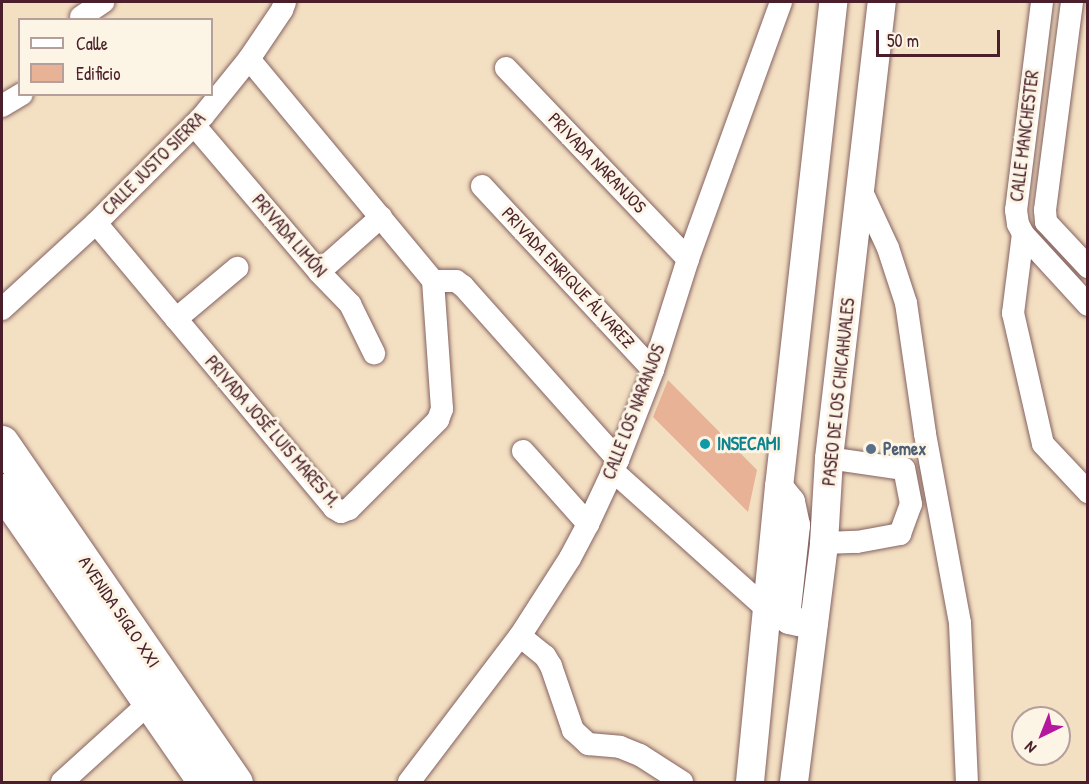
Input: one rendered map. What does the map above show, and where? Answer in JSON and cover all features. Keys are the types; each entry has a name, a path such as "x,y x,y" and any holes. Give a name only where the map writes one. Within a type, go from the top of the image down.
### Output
{"highway":[{"name":"AVENIDA SIGLO XXI","path":"2,442 12,498 159,694 236,783"},
{"name":"AVENIDA SIGLO XXI","path":"159,694 204,783"}],"main road":[{"path":"750,783 779,487 833,2"},
{"name":"PASEO DE LOS CHICAHUALES","path":"794,783 824,543 829,458 862,192 882,2"},
{"path":"779,487 791,502 796,525 786,617 789,620 813,625"}],"street":[{"path":"78,13 103,2"},
{"name":"CALLE JUSTO SIERRA","path":"2,309 96,223 194,125 249,59 285,2"},
{"name":"CALLE LOS NARANJOS","path":"409,783 520,636 570,558 588,524 616,465 653,370 688,259 781,2"},
{"name":"CALLE MANCHESTER","path":"1041,2 1016,210 1018,224 1023,234 1046,222"},
{"name":"CALLE MANCHESTER","path":"1072,2 1044,210 1046,222 1088,267"},
{"path":"249,59 433,280 456,281 464,286 616,465 767,609"},
{"name":"PRIVADA NARANJOS","path":"506,68 688,259"},
{"path":"2,106 19,96"},
{"name":"PRIVADA LIMÓN","path":"194,125 357,315 374,353"},
{"name":"PRIVADA ENRIQUE ÁLVAREZ","path":"482,186 653,370"},
{"path":"862,192 888,248 906,303 925,434 960,623 967,783"},
{"path":"319,272 381,217"},
{"name":"PRIVADA JOSÉ LUIS MARES M.","path":"96,223 334,508 341,512 349,509 438,420 442,409 433,280"},
{"path":"1023,234 1088,305"},
{"path":"1023,234 1013,313 1043,444 1088,492"},
{"path":"1017,277 1052,265"},
{"path":"176,319 237,268"},
{"path":"523,451 588,524"},
{"path":"824,543 900,534 911,504 904,469 829,458"},
{"path":"520,636 545,657 551,666 573,730 588,744 620,747 640,755 682,783"},
{"path":"62,783 159,694"}],"building":[{"name":"INSECAMI","path":"668,380 757,470 748,512 653,417"}],"place":[{"name":"INSECAMI","path":"705,444"},
{"name":"Pemex","path":"871,449"}]}
